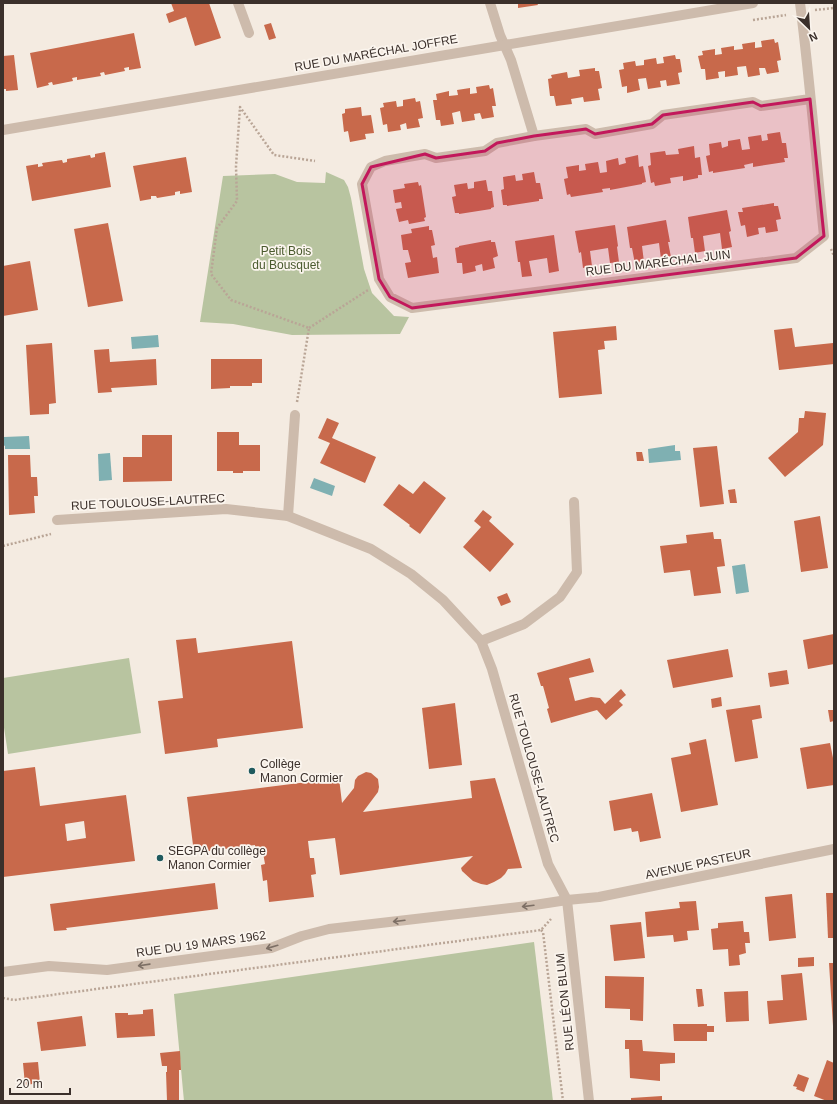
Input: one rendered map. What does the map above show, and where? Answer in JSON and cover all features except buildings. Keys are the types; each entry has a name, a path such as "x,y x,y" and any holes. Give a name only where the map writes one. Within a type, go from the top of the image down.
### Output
{"street":[{"path":"238,3 249,33"},
{"path":"490,3 504,45 511,60 534,136 586,129 595,134 652,124 663,115 753,102 761,106 810,99"},
{"name":"RUE DU MARÉCHAL JOFFRE","path":"3,130 753,3"},
{"name":"RUE DU MARÉCHAL JUIN","path":"534,136 497,143 486,151 436,158 425,154 385,161 371,167 362,184 378,279 390,297 412,308 796,258 824,236 800,3"},
{"path":"288,516 295,415"},
{"path":"481,641 524,624 560,597 577,572 574,502"},
{"name":"RUE TOULOUSE-LAUTREC","path":"57,520 226,509 288,516 370,549 411,574 443,600 481,641 492,669 548,864 567,900"},
{"name":"AVENUE PASTEUR","path":"567,900 599,897 834,849"},
{"name":"RUE DU 19 MARS 1962","path":"3,972 49,966 107,970 271,948 302,936 329,929 528,906 567,900"},
{"name":"RUE LÉON BLUM","path":"567,900 589,1101"}],"path":[{"path":"309,328 231,300 211,274 217,228 238,201 236,166 240,107 274,155 315,161"},
{"path":"295,415 309,328 380,282"},
{"path":"3,546 51,535 57,520"},
{"path":"3,998 14,1000 541,930 567,900"},
{"path":"541,930 544,940 563,1101"}],"highlighted area":[{"path":"810,99 824,236 796,258 412,308 390,297 379,279 362,184 371,167 425,154 436,158 485,151 497,143 534,136 586,129 595,134 652,124 663,115 753,102 761,106"}],"green space":[{"name":"Petit Bois du Bousquet","path":"326,172 344,180 348,187 364,269 372,293 394,316 409,317 400,334 292,335 233,324 200,322 223,176 275,174 297,182 325,183"},
{"path":"129,658 141,733 8,754 3,721 3,678"},
{"path":"534,942 553,1101 184,1101 174,994"}],"water":[{"path":"158,335 159,347 132,349 131,337"},
{"path":"29,436 30,449 5,449 5,446 3,445 4,437"},
{"path":"675,445 675,451 680,451 681,460 649,463 648,449"},
{"path":"110,453 112,480 99,481 98,454"},
{"path":"314,478 335,486 332,496 310,488"},
{"path":"745,564 749,592 736,594 732,566"}],"place":[{"name":"Collège Manon Cormier","path":"252,771"},
{"name":"SEGPA du collège Manon Cormier","path":"160,858"}]}
